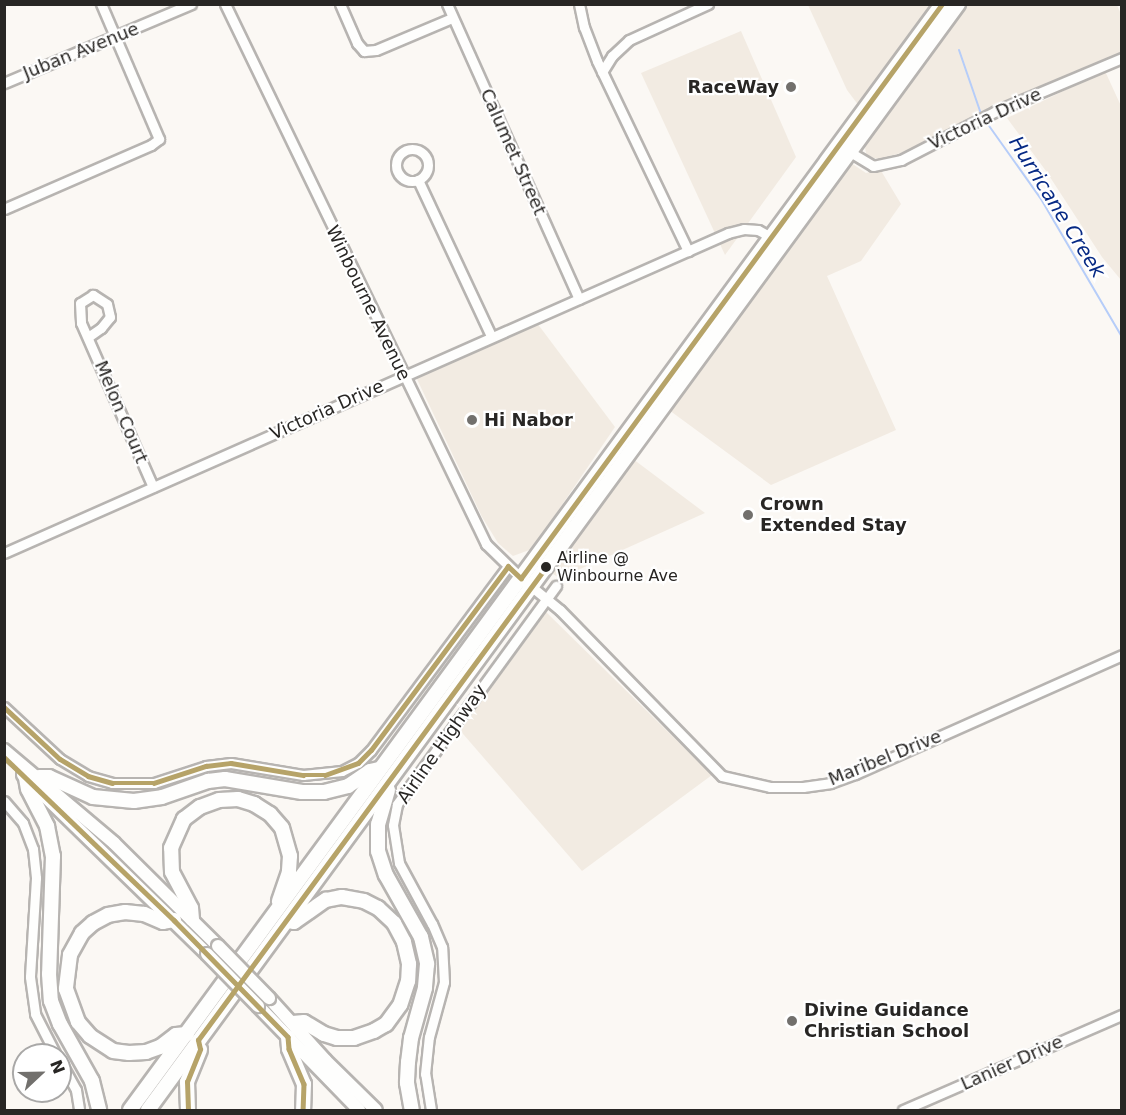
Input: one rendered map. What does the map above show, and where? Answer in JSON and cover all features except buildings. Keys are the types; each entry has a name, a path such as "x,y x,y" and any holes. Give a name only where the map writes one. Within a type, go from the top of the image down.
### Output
{"highway":[{"name":"Airline Highway","path":"924,39 942,4"},
{"name":"Airline Highway","path":"130,1110 193,1037 286,921 387,784 526,583 924,39 958,4"},
{"name":"Airline Highway","path":"148,1110 193,1037 280,907 381,768 526,583"},
{"path":"99,1110 92,1081 60,1024 51,1001 49,974 53,856 47,826 28,789 33,777 49,777 93,797 134,801 162,797 208,781 225,779 302,792 324,792 348,786 370,771 381,768"},
{"path":"387,784 388,794 377,830 378,851 384,869 421,937 427,964 425,988 408,1054 408,1083 412,1110"},
{"path":"192,919 191,908 172,872 170,856 173,841 180,825 194,811 206,804 227,798 245,800 263,808 276,820 285,834 290,849 290,864 278,898 280,907"},
{"path":"286,921 294,922 310,908 326,900 342,897 364,901 378,908 394,923 404,942 409,964 406,989 400,1005 391,1019 374,1032 361,1037 337,1038 304,1023 293,1023"},
{"path":"174,920 163,922 144,914 125,912 108,915 93,923 73,947 67,967 66,989 78,1022 90,1036 112,1050 129,1053 146,1052 160,1047 176,1035 193,1037 200,1049 185,1091 188,1110"},
{"path":"288,1037 289,1049 304,1084 303,1110"}],"main road":[{"path":"4,750 359,1110"},
{"path":"4,757 33,777 114,843 192,919 293,1023 325,1060 376,1110"}],"street":[{"path":"4,209 151,145 159,139 101,4"},
{"name":"Juban Avenue","path":"4,83 191,4"},
{"name":"Winbourne Avenue","path":"225,4 473,522 486,544 526,583"},
{"path":"340,4 357,43 364,51 376,50 452,18"},
{"name":"Calumet Street","path":"447,4 579,299"},
{"path":"579,4 584,27 602,72 688,250"},
{"path":"602,72 612,56 629,40 708,4"},
{"name":"Victoria Drive","path":"845,147 873,166 900,160 996,111 1122,58"},
{"path":"418,180 491,336"},
{"name":"Victoria Drive","path":"4,553 688,250 744,229 758,230 777,241"},
{"name":"Melon Court","path":"88,337 153,487"},
{"path":"6,710 60,759 88,776 112,783 154,783 206,766 231,763 303,775 342,771 358,763 371,750 508,566"},
{"name":"Maribel Drive","path":"526,583 547,599 722,776 770,787 803,787 855,774 1122,655"},
{"name":"Airline Highway","path":"431,1110 425,1074 429,1037 444,982 442,947 399,863 393,825 397,804 556,586"},
{"path":"4,801 23,823 33,849 36,878 30,977 35,1014 50,1043"},
{"name":"Lanier Drive","path":"903,1110 1122,1016"},
{"path":"72,1083 76,1090 79,1110"}],"shaded area":[{"path":"929,4 930,7 859,106 847,90 808,5"},
{"path":"967,5 1117,5 1121,14 1121,52 904,152 880,159 867,157 865,148 868,141"},
{"path":"741,31 796,157 725,255 641,73"},
{"path":"1105,71 1121,106 1121,280 1102,257 1046,171 1007,118"},
{"path":"851,163 866,173 880,169 901,204 861,261 827,276 896,430 771,485 669,410"},
{"path":"537,323 615,427 532,549 513,556 498,543 482,517 416,377"},
{"path":"633,459 705,513 560,578 551,573"},
{"path":"545,611 712,775 582,871 457,727"}],"waterway":[{"name":"Hurricane Creek","path":"959,50 981,114"},
{"name":"Hurricane Creek","path":"987,123 1041,199 1122,337"}],"transit line":[{"path":"4,707 60,759 88,776 112,783 154,783 206,766 231,763 303,775 325,775 358,763 371,750 508,566 521,578 942,4"},
{"path":"188,1110 187,1082 200,1049 198,1040 546,567"},
{"path":"4,757 174,920 288,1037 289,1049 304,1084 303,1110"}],"place":[{"name":"RaceWay","path":"791,87"},
{"name":"Hi Nabor","path":"472,420"},
{"name":"Crown Extended Stay","path":"748,515"},
{"name":"Airline @ Winbourne Ave","path":"546,567"},
{"name":"Divine Guidance Christian School","path":"792,1021"}]}
